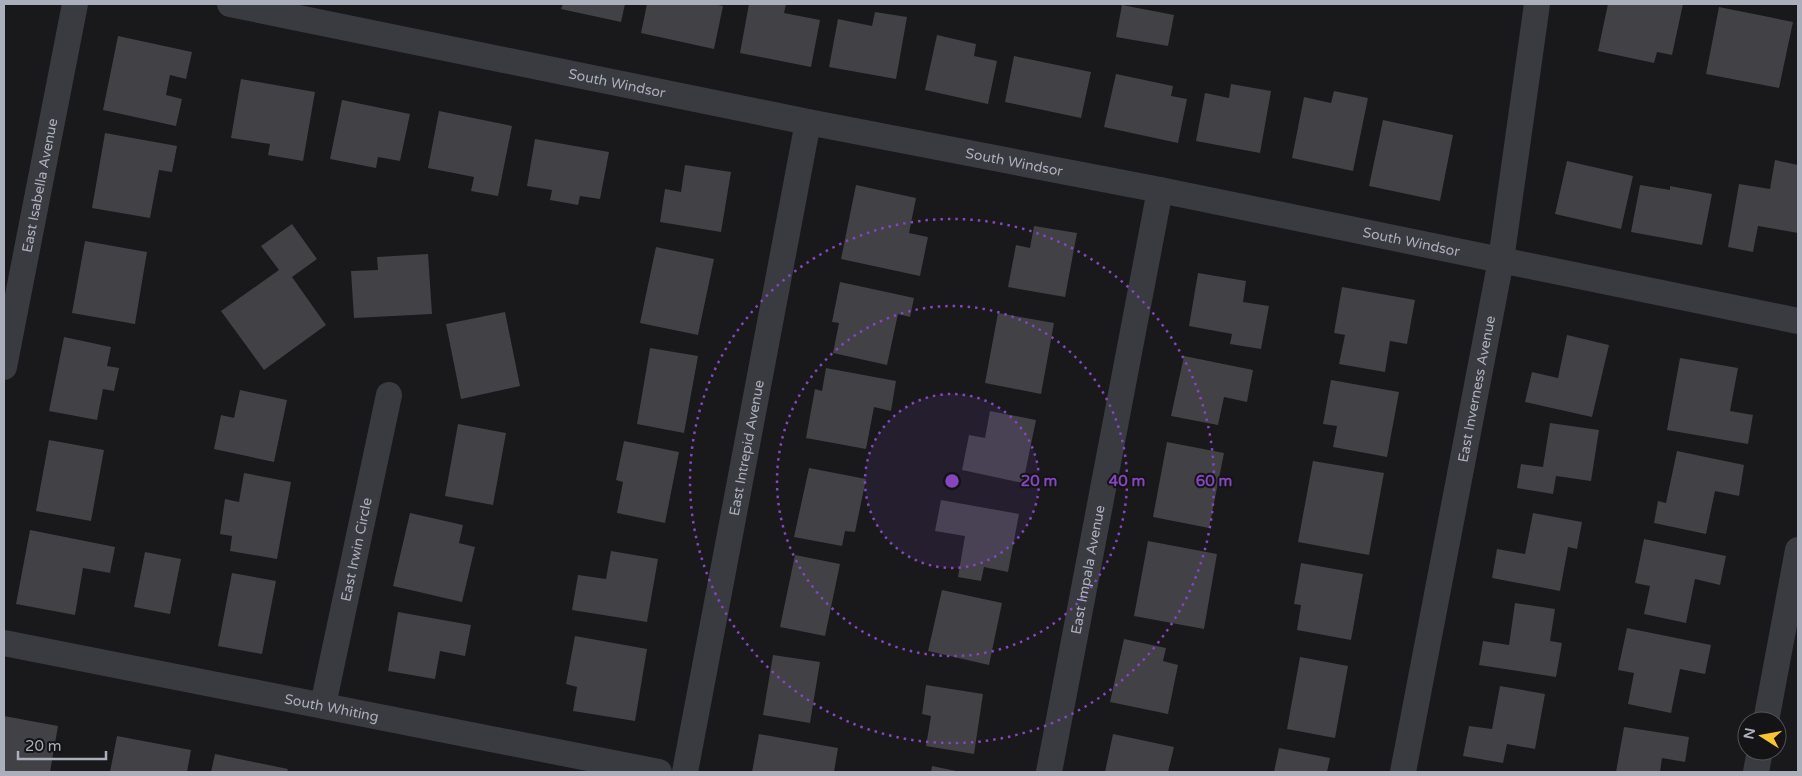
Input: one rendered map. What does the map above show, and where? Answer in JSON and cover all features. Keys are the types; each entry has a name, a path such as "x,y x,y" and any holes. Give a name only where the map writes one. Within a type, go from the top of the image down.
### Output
{"street":[{"name":"East Isabella Avenue","path":"4,367 76,4"},
{"name":"South Windsor","path":"230,4 808,122 1160,190 1798,321"},
{"name":"East Inverness Avenue","path":"1403,772 1501,260 1537,4"},
{"name":"East Intrepid Avenue","path":"685,772 808,122"},
{"name":"East Impala Avenue","path":"1049,772 1160,190"},
{"name":"East Irwin Circle","path":"322,705 389,395"},
{"path":"1768,711 1798,550"},
{"name":"South Whiting","path":"4,643 659,772"}],"building":[{"path":"563,4 625,4 621,22 561,9"},
{"path":"647,4 713,4 723,6 714,49 641,33"},
{"path":"749,4 786,4 784,13 820,20 811,67 740,53"},
{"path":"1608,4 1683,4 1672,55 1657,52 1654,63 1598,51"},
{"path":"1122,5 1174,15 1168,46 1116,37"},
{"path":"1719,7 1793,22 1779,88 1706,74"},
{"path":"875,12 907,17 896,79 829,67 838,19 872,26"},
{"path":"937,35 976,44 974,56 997,61 988,104 925,90"},
{"path":"118,36 192,52 186,79 170,75 166,95 182,99 176,126 103,110"},
{"path":"1014,56 1091,72 1081,118 1005,102"},
{"path":"1116,74 1173,86 1171,96 1187,99 1178,143 1104,127"},
{"path":"241,79 315,92 303,161 268,155 270,144 231,138"},
{"path":"1231,84 1271,91 1260,153 1196,141 1205,93 1229,98"},
{"path":"1334,91 1368,98 1353,171 1292,158 1304,97 1331,103"},
{"path":"342,100 410,114 400,161 378,157 376,168 330,159"},
{"path":"439,111 512,126 498,196 471,191 474,177 428,168"},
{"path":"1383,120 1453,135 1440,201 1369,186"},
{"path":"105,133 177,146 172,172 159,170 150,218 92,208"},
{"path":"535,139 609,152 600,199 580,196 578,205 550,200 552,190 527,186"},
{"path":"1775,160 1798,165 1798,233 1758,226 1753,252 1728,247 1739,184 1770,189"},
{"path":"1567,161 1633,176 1621,229 1555,214"},
{"path":"685,165 731,172 721,232 660,222 665,189 681,192"},
{"path":"856,185 916,198 909,233 928,237 920,276 841,259"},
{"path":"1640,185 1670,190 1670,186 1712,194 1702,245 1631,232"},
{"path":"292,224 317,259 292,277 326,325 264,370 221,311 279,270 261,246"},
{"path":"1034,226 1077,233 1065,297 1008,287 1016,245 1030,248"},
{"path":"85,241 147,252 135,324 72,313"},
{"path":"656,247 714,259 698,335 640,323"},
{"path":"428,254 432,314 354,318 351,271 378,270 377,257"},
{"path":"1198,273 1246,281 1243,302 1269,306 1261,349 1230,344 1232,334 1189,326"},
{"path":"840,282 914,298 910,317 898,314 887,365 833,353 839,323 832,322"},
{"path":"1342,287 1415,300 1407,344 1390,341 1385,372 1339,364 1345,335 1334,333"},
{"path":"505,312 520,386 461,399 446,324"},
{"path":"998,313 1054,323 1041,394 985,383"},
{"path":"1567,335 1609,345 1592,417 1525,402 1532,372 1558,378"},
{"path":"64,337 111,347 107,366 119,368 114,391 103,389 97,420 49,411"},
{"path":"650,348 698,356 684,433 637,424"},
{"path":"1184,356 1253,370 1247,402 1224,397 1218,425 1171,416"},
{"path":"1680,358 1738,368 1730,411 1753,415 1748,444 1667,430"},
{"path":"826,368 896,381 891,411 874,407 866,449 806,438 815,389 822,391"},
{"path":"1331,380 1399,392 1387,457 1333,447 1337,426 1323,424"},
{"path":"240,390 287,400 274,462 214,449 221,415 234,418"},
{"path":"990,411 1036,420 1023,483 962,470 969,435 985,438"},
{"path":"1550,423 1599,430 1591,481 1556,476 1553,494 1517,488 1521,464 1543,467"},
{"path":"458,424 506,433 493,505 445,496"},
{"path":"49,440 104,450 91,521 36,511"},
{"path":"624,441 679,452 665,523 617,513 623,482 616,480"},
{"path":"1167,442 1224,453 1209,528 1153,517"},
{"path":"1677,451 1744,465 1739,496 1715,491 1706,534 1654,523 1658,501 1666,503"},
{"path":"1313,461 1384,473 1369,555 1298,542"},
{"path":"809,468 866,479 855,532 845,531 842,546 794,537"},
{"path":"244,473 291,482 277,559 230,551 232,536 220,534 225,499 239,502"},
{"path":"941,500 1019,514 1008,572 984,567 981,581 958,577 965,536 935,531"},
{"path":"410,513 463,525 459,543 475,547 462,602 393,586"},
{"path":"1533,513 1582,522 1577,549 1568,547 1560,591 1492,578 1497,549 1525,554"},
{"path":"30,530 115,547 110,573 83,568 75,615 16,604"},
{"path":"1644,539 1726,556 1720,585 1695,579 1686,623 1644,614 1650,586 1635,583"},
{"path":"1148,541 1217,554 1204,629 1134,616"},
{"path":"611,551 658,559 647,622 572,610 578,575 606,579"},
{"path":"145,552 181,559 170,614 134,607"},
{"path":"795,555 840,564 825,636 780,627"},
{"path":"1301,563 1363,574 1351,640 1297,630 1301,605 1294,604"},
{"path":"232,573 276,581 262,654 218,646"},
{"path":"942,590 1002,603 989,665 928,651"},
{"path":"1515,603 1555,609 1550,641 1562,643 1556,677 1479,665 1483,641 1509,645"},
{"path":"398,612 471,625 465,656 440,651 435,679 388,671"},
{"path":"1627,628 1711,645 1705,674 1680,669 1671,713 1628,704 1634,673 1618,670"},
{"path":"575,636 647,649 635,721 573,711 577,687 566,684"},
{"path":"1124,639 1166,648 1163,661 1178,665 1168,714 1110,702"},
{"path":"773,655 820,662 810,723 763,715"},
{"path":"1300,657 1348,666 1335,738 1287,729"},
{"path":"926,685 983,694 974,754 926,746 931,716 922,714"},
{"path":"1500,686 1545,694 1535,749 1507,744 1503,763 1463,756 1469,726 1492,729"},
{"path":"4,716 58,726 50,772 4,772"},
{"path":"1624,727 1689,737 1685,762 1662,758 1660,772 1616,772"},
{"path":"759,734 838,748 834,772 752,772"},
{"path":"1113,734 1174,747 1168,772 1105,772"},
{"path":"117,736 191,750 187,772 110,772"},
{"path":"1279,748 1330,758 1327,772 1274,772"},
{"path":"215,754 288,769 287,772 211,772"},
{"path":"932,766 956,771 956,772 931,772"}]}
